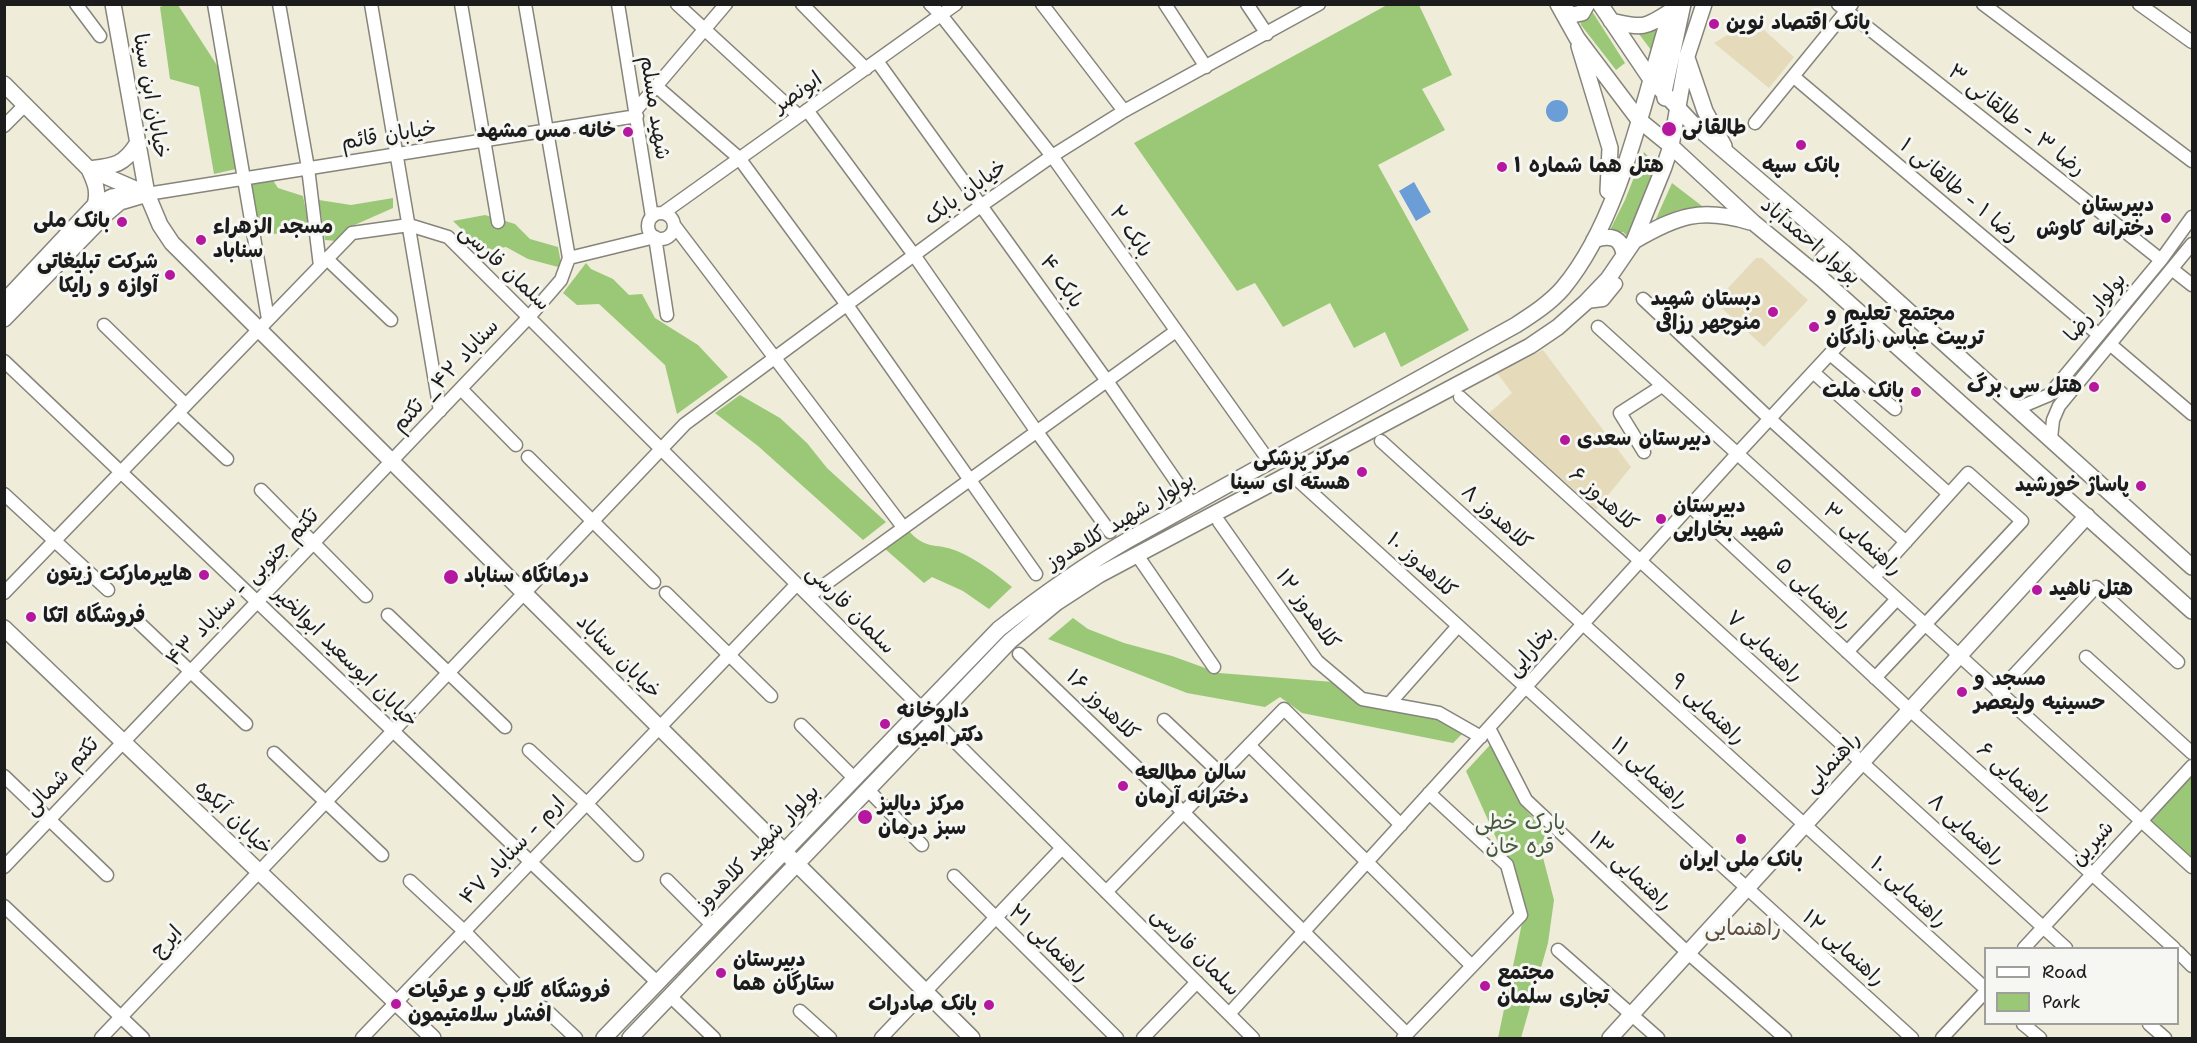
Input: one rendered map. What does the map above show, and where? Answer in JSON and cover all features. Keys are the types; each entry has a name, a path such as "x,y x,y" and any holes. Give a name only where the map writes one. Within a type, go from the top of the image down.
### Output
{"main road":[{"name":"خیابان ابن سینا","path":"113,4 147,194"},
{"path":"1558,5 1572,15 1582,13 1587,4"},
{"name":"بولوار احمدآباد","path":"1600,4 1650,78 1676,107 1730,157 1844,253 2193,567"},
{"name":"بولوار شهید کلاهدوز","path":"604,1038 785,853 854,778 1056,603 1099,575 1530,346 1558,327 1586,302 1608,279 1634,241 1664,167 1671,146 1676,107 1687,56 1704,4"},
{"name":"بولوار احمدآباد","path":"1558,5 1577,38 1639,120 1671,146 1754,223 1822,279 2193,611"},
{"path":"1611,21 1634,26 1651,25 1677,7"},
{"path":"1671,146 1664,92 1677,7"},
{"name":"بولوار شهید کلاهدوز","path":"630,1038 868,790 999,628 1091,561 1516,325 1542,308 1563,287 1594,240 1605,217 1639,120 1650,78 1677,7"},
{"path":"1577,38 1610,148 1605,217"},
{"path":"1687,56 1705,111 1730,157"},
{"path":"4,84 89,169 96,185 95,205"},
{"path":"89,169 113,166 128,158 137,144"},
{"path":"89,169 147,194"},
{"path":"4,302 95,205 119,195 147,194"},
{"path":"4,319 107,213 120,202 147,194"},
{"name":"خیابان سناباد","path":"147,194 160,225 172,243 263,324 392,462 972,1038"},
{"path":"1634,241 1659,226 1706,213 1721,214 1754,223"},
{"path":"1594,240 1611,236 1618,239 1624,254"},
{"path":"1822,279 1819,268 1823,257 1833,252 1844,253"},
{"name":"راهنمایی","path":"1610,1038 2087,516"},
{"name":"خیابان آبکوه","path":"4,628 433,1038"}],"street":[{"path":"76,4 100,36"},
{"path":"214,4 245,178 263,324"},
{"path":"279,4 323,263 391,320"},
{"path":"370,4 440,411"},
{"path":"461,4 486,140 498,222"},
{"path":"525,4 569,258 655,237 663,239 670,236 674,225"},
{"name":"شهید مسلم","path":"618,4 636,113 657,215"},
{"path":"677,4 753,74 803,113 914,255 1037,432 1110,532"},
{"path":"636,113 726,4"},
{"path":"802,4 866,69"},
{"name":"بابک ۲","path":"930,4 942,15 1052,156 1269,461"},
{"name":"ابونصر","path":"657,215 956,4"},
{"path":"1042,4 1124,111"},
{"path":"1165,4 1206,67"},
{"path":"1247,4 1266,34"},
{"name":"خیابان بابک","path":"449,673 685,424 1052,156 1124,111 1319,4"},
{"path":"1983,4 2193,161"},
{"path":"2139,4 2193,42"},
{"path":"1755,123 1794,77 1846,7"},
{"name":"رضا ۳ - طالقانی ۳","path":"1846,7 2161,260"},
{"name":"بابک ۴","path":"878,61 1107,381 1187,497"},
{"name":"رضا ۱ - طالقانی ۱","path":"1794,77 2099,335"},
{"path":"656,86 739,158 847,305 1036,574"},
{"path":"4,126 25,105"},
{"name":"خیابان قائم","path":"147,194 548,130 636,113"},
{"path":"668,315 655,237 648,228 657,215 671,217 674,225 903,527"},
{"name":"بولوار رضا","path":"2018,408 2049,395 2161,260 2193,217"},
{"path":"4,593 352,233 409,225"},
{"name":"سلمان فارسی","path":"409,225 448,237 1253,1038"},
{"name":"بولوار رضا","path":"2051,438 2053,420 2059,406 2193,243"},
{"name":"سناباد ۴۲_ تکتم","path":"392,462 529,317 561,280 569,258"},
{"path":"2173,270 2193,285"},
{"path":"1643,299 1770,419 1906,542"},
{"name":"بخارایی","path":"1229,1014 1864,317"},
{"path":"104,325 227,459"},
{"name":"راهنمایی ۳","path":"1598,327 2193,867"},
{"path":"809,596 1176,332"},
{"path":"2111,345 2193,414"},
{"path":"1830,354 1895,409"},
{"name":"خیابان ابوسعید ابوالخیر","path":"4,361 658,983"},
{"path":"1813,372 1949,494"},
{"path":"1644,452 1620,413 1662,386"},
{"path":"461,389 516,445"},
{"path":"2049,395 2049,403 2055,407 2059,406"},
{"name":"کلاهدوز ۶","path":"1460,396 1641,560"},
{"name":"کلاهدوز ۸","path":"1382,441 1584,623"},
{"path":"528,457 654,582"},
{"name":"تکتم جنوبی - سناباد ۴۳","path":"123,741 392,462"},
{"path":"1874,577 1968,473 2022,521 1875,678"},
{"name":"کلاهدوز ۱۰","path":"1290,474 1525,688"},
{"path":"261,490 366,596"},
{"path":"4,494 108,590"},
{"name":"راهنمایی ۵","path":"1690,506 1910,710"},
{"name":"کلاهدوز ۱۲","path":"1219,522 1317,661 1362,699 1439,713 1485,732"},
{"path":"1137,555 1215,667"},
{"name":"راهنمایی ۷","path":"1641,560 1862,762"},
{"name":"ارم - سناباد ۴۷","path":"362,1038 797,584"},
{"path":"1998,692 2096,587 2178,662"},
{"path":"666,593 771,696"},
{"path":"1847,652 1897,598"},
{"path":"388,615 505,727"},
{"path":"135,619 246,724"},
{"name":"راهنمایی ۹","path":"1584,623 1804,826"},
{"path":"1389,704 1458,626"},
{"name":"کلاهدوز ۱۶","path":"1019,654 1183,812 1405,1036"},
{"path":"2086,657 2193,753"},
{"name":"ایرج","path":"101,1038 449,673"},
{"name":"راهنمایی ۱۱","path":"1525,688 1747,889"},
{"path":"1106,892 1284,709 1401,825"},
{"name":"راهنمایی ۶","path":"1910,710 2173,947"},
{"path":"1164,720 1221,774"},
{"path":"801,725 854,778"},
{"name":"راهنمایی ۱۳","path":"1485,732 1526,800 1688,953 1785,1038"},
{"name":"تکتم شمالی","path":"4,867 123,741"},
{"path":"1249,745 1472,966"},
{"path":"529,750 638,855"},
{"path":"274,753 382,855"},
{"name":"راهنمایی ۸","path":"1862,762 2065,947"},
{"name":"شیرین","path":"2025,947 2193,766"},
{"path":"4,776 106,875"},
{"path":"868,790 922,845"},
{"path":"1405,1036 1521,915 1507,865 1429,794"},
{"name":"راهنمایی ۱۰","path":"1804,826 1984,988"},
{"path":"881,1038 1062,848"},
{"name":"راهنمایی ۲۱","path":"954,876 1117,1038"},
{"path":"667,880 713,926"},
{"path":"411,881 516,984"},
{"name":"راهنمایی ۱۲","path":"1747,889 1912,1038"},
{"path":"4,906 143,1038"},
{"path":"1558,950 1658,1038"},
{"path":"2179,953 2193,966"},
{"path":"1143,1038 1197,982"},
{"path":"1942,1038 1984,992"},
{"path":"670,996 714,1038"},
{"path":"544,1008 576,1038"},
{"path":"800,1011 830,1038"},
{"path":"2025,1025 2040,1038"},
{"path":"2151,1025 2165,1038"}],"shaded area":[{"path":"1753,20 1794,57 1769,88 1714,43"},
{"path":"1756,258 1762,258 1808,300 1764,347 1715,302"},
{"name":"دبیرستان سعدی","path":"1543,350 1631,467 1596,510 1489,413 1512,393 1497,373"}],"green space":[{"path":"178,5 222,73 236,169 214,174 199,87 170,79 160,7"},
{"path":"1387,5 1419,5 1452,75 1422,89 1445,130 1378,165 1469,330 1401,367 1385,332 1354,348 1330,303 1283,327 1255,283 1237,291 1134,143"},
{"path":"1590,8 1625,63 1616,70 1581,25 1580,21"},
{"path":"1658,29 1651,50 1639,34"},
{"path":"1644,152 1657,166 1628,237 1623,232 1609,232 1625,200"},
{"path":"272,179 278,188 303,196 310,231 260,235 250,188 255,181"},
{"path":"1672,183 1702,206 1678,210 1655,221"},
{"path":"393,198 393,208 350,227 337,241 325,240 319,200 351,205"},
{"path":"485,215 515,224 530,239 558,247 562,268 528,259 506,247 484,251 453,221"},
{"path":"586,263 591,269 613,279 629,295 642,294 655,318 698,345 728,377 677,414 665,365 599,304 577,305 563,293"},
{"path":"740,395 780,418 807,443 827,468 886,522 863,540 758,446 715,413"},
{"path":"907,529 925,543 949,548 972,558 1012,587 989,609 963,591 932,577 924,583 884,548"},
{"path":"1073,618 1088,629 1124,643 1172,656 1219,673 1333,682 1363,703 1432,716 1464,732 1453,743 1302,713 1280,697 1265,707 1187,693 1048,639"},
{"name":"پارک خطی قره خان","path":"1490,745 1509,777 1521,805 1547,833 1540,846 1554,900 1548,943 1521,1038 1498,1038 1522,923 1523,898 1466,771"},
{"path":"2192,772 2192,863 2151,825 2151,817"}],"water":[{"path":"1557,100 1565,103 1568,111 1565,119 1557,122 1549,119 1546,111 1549,103"},
{"path":"1414,182 1431,212 1416,221 1399,191"}],"place":[{"name":"بانک اقتصاد نوین","path":"1714,24"},
{"name":"طالقانی","path":"1669,129"},
{"name":"خانه مس مشهد","path":"628,132"},
{"name":"بانک سپه","path":"1801,145"},
{"name":"هتل هما شماره ۱","path":"1502,167"},
{"name":"دبیرستان دخترانه کاوش","path":"2166,218"},
{"name":"بانک ملی","path":"122,222"},
{"name":"مسجد الزهراء سناباد","path":"201,240"},
{"name":"شرکت تبلیغاتی آوازه و رایکا","path":"170,275"},
{"name":"دبستان شهید منوچهر رزاقی","path":"1773,312"},
{"name":"مجتمع تعلیم و تربیت عباس زادگان","path":"1814,327"},
{"name":"هتل سی برگ","path":"2094,387"},
{"name":"بانک ملت","path":"1916,392"},
{"name":"دبیرستان سعدی","path":"1565,440"},
{"name":"مرکز پزشکی هسته ای سینا","path":"1362,472"},
{"name":"پاساژ خورشید","path":"2141,486"},
{"name":"دبیرستان شهید بخارایی","path":"1661,519"},
{"name":"هایپرمارکت زیتون","path":"204,575"},
{"name":"درمانگاه سناباد","path":"451,577"},
{"name":"هتل ناهید","path":"2037,590"},
{"name":"فروشگاه اتکا","path":"31,617"},
{"name":"مسجد و حسینیه ولیعصر","path":"1962,692"},
{"name":"داروخانه دکتر امیرى","path":"885,724"},
{"name":"سالن مطالعه دخترانه آرمان","path":"1123,786"},
{"name":"مرکز دیالیز سبز درمان","path":"865,817"},
{"name":"بانک ملی ایران","path":"1741,839"},
{"name":"دبیرستان ستارگان هما","path":"721,973"},
{"name":"مجتمع تجاری سلمان","path":"1485,986"},
{"name":"فروشگاه گلاب و عرقیات افشار سلامتیمون","path":"396,1004"},
{"name":"بانک صادرات","path":"989,1005"}],"district":[{"name":"راهنمایی","path":"1743,929"}]}
